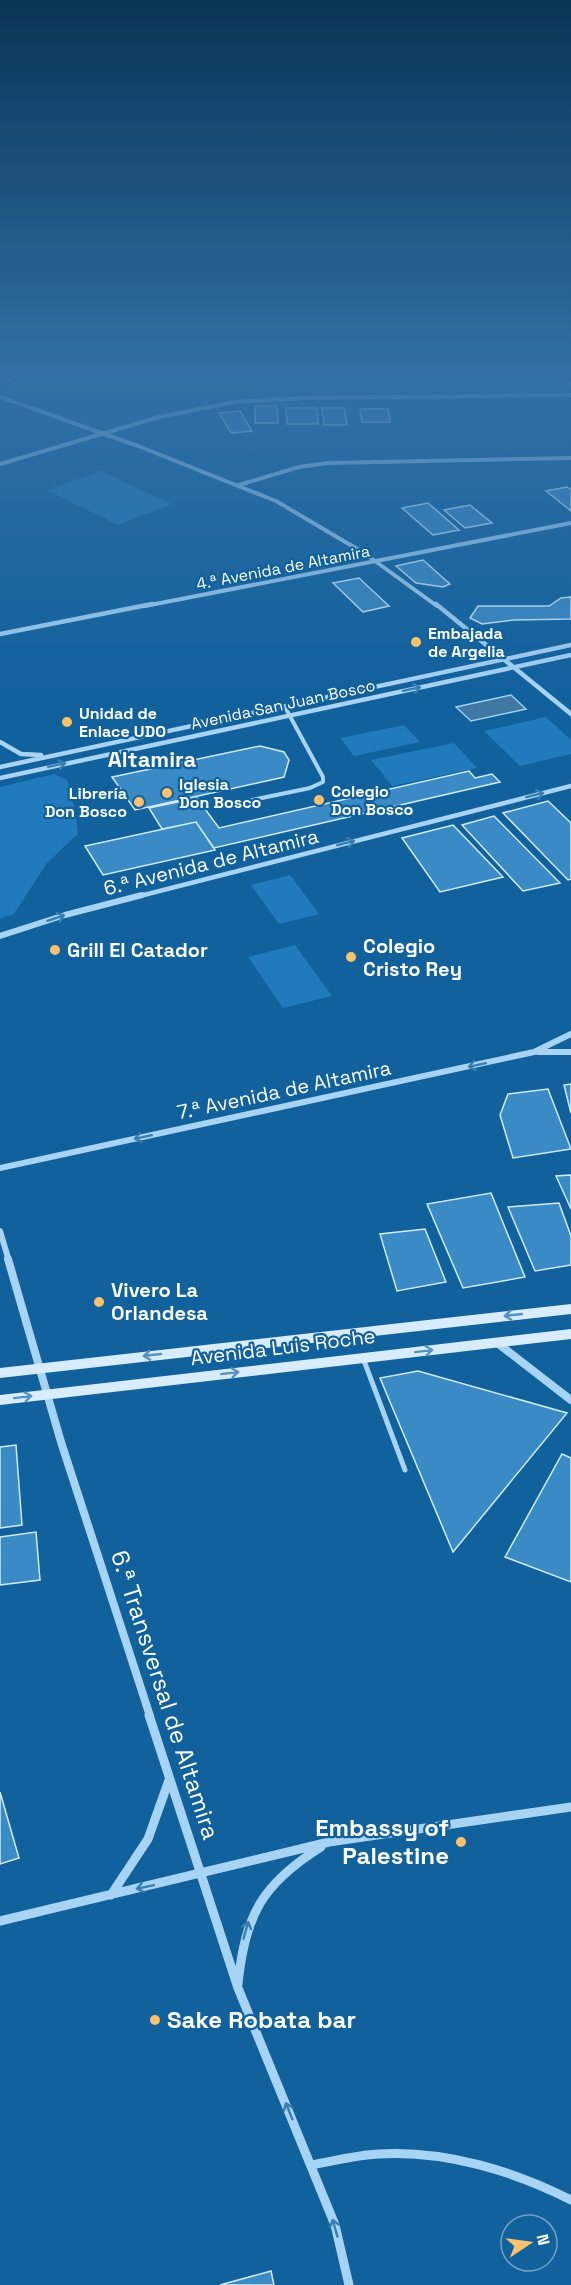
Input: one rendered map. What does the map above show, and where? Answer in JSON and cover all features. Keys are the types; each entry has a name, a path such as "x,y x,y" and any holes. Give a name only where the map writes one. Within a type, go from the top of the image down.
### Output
{"main road":[{"name":"Avenida Luis Roche","path":"0,1373 571,1309"},
{"name":"Avenida Luis Roche","path":"0,1400 571,1334"}],"street":[{"path":"222,479 287,507 376,561 571,714"},
{"path":"238,485 258,479"},
{"name":"4.ª Avenida de Altamira","path":"0,634 571,523"},
{"name":"Avenida San Juan Bosco","path":"0,767 571,645"},
{"name":"Avenida San Juan Bosco","path":"0,778 571,655"},
{"path":"0,742 21,754 60,755"},
{"name":"6.ª Avenida de Altamira","path":"0,936 65,915 571,786"},
{"name":"7.ª Avenida de Altamira","path":"0,1168 534,1052 571,1034"},
{"path":"534,1052 571,1052"},
{"name":"6.ª Transversal de Altamira","path":"0,1231 47,1394 238,1988 335,2224 349,2285"},
{"path":"496,1342 571,1400"},
{"path":"111,1894 148,1839 170,1779"},
{"path":"0,1921 202,1875 329,1842 571,1807"},
{"path":"238,1988 241,1948 250,1916 261,1895 306,1855 329,1842"},
{"path":"311,2165 356,2157 402,2153 497,2169 549,2188 571,2200"}],"lane":[{"path":"223,806 310,788 323,782 323,777 291,714 285,707"},
{"path":"363,1358 405,1470"}],"shaded area":[{"path":"79,479 117,479 172,504 118,525 47,490"},
{"path":"511,695 526,709 471,721 456,707"},
{"path":"546,717 571,740 571,754 520,766 484,731"},
{"path":"404,725 420,742 354,756 340,738"},
{"path":"454,743 477,768 392,786 371,760"},
{"path":"54,774 67,780 75,810 78,834 47,863 14,914 0,919 0,787"},
{"path":"290,875 319,914 279,924 251,885"},
{"path":"295,945 332,996 283,1008 248,957"}],"building":[{"path":"567,487 571,490 571,511 546,491"},
{"path":"428,503 459,530 433,535 402,508"},
{"path":"470,505 492,523 465,528 444,510"},
{"path":"423,560 450,584 443,587 416,583 396,566"},
{"path":"359,578 389,606 363,612 333,583"},
{"path":"571,597 571,619 513,620 482,624 470,618 478,606 549,606 561,598"},
{"name":"Iglesia Don Bosco","path":"260,746 284,752 289,760 284,777 135,810 112,777"},
{"path":"469,771 475,778 492,774 500,782 214,848 196,822 162,829 149,808 197,798 219,828"},
{"path":"548,801 571,823 571,879 568,880 503,813"},
{"path":"494,816 560,883 523,891 462,825"},
{"path":"196,822 215,850 103,875 85,846"},
{"path":"453,825 503,877 440,892 402,838"},
{"path":"571,1084 571,1113 564,1085"},
{"path":"548,1089 571,1149 513,1158 500,1115 508,1094"},
{"path":"571,1175 571,1209 556,1176"},
{"path":"491,1193 525,1277 463,1288 427,1204"},
{"path":"559,1203 571,1236 571,1265 535,1271 508,1207"},
{"path":"425,1229 446,1282 397,1291 380,1234"},
{"path":"418,1371 567,1413 453,1552 380,1378"},
{"path":"16,1445 22,1525 0,1528 0,1447"},
{"path":"562,1454 571,1458 571,1582 505,1557"},
{"path":"36,1532 40,1580 0,1585 0,1537"},
{"path":"0,1792 19,1858 0,1864"},
{"path":"271,2271 274,2285 220,2285"}],"place":[{"name":"Embajada de Argelia","path":"416,642"},
{"name":"Unidad de Enlace UDO","path":"67,722"},
{"name":"Iglesia Don Bosco","path":"167,793"},
{"name":"Colegio Don Bosco","path":"319,800"},
{"name":"Librería Don Bosco","path":"139,802"},
{"name":"Grill El Catador","path":"55,950"},
{"name":"Colegio Cristo Rey","path":"351,957"},
{"name":"Vivero La Orlandesa","path":"99,1302"},
{"name":"Embassy of Palestine","path":"461,1842"},
{"name":"Sake Robata bar","path":"155,2020"}],"district":[{"name":"Altamira","path":"152,759"}]}
